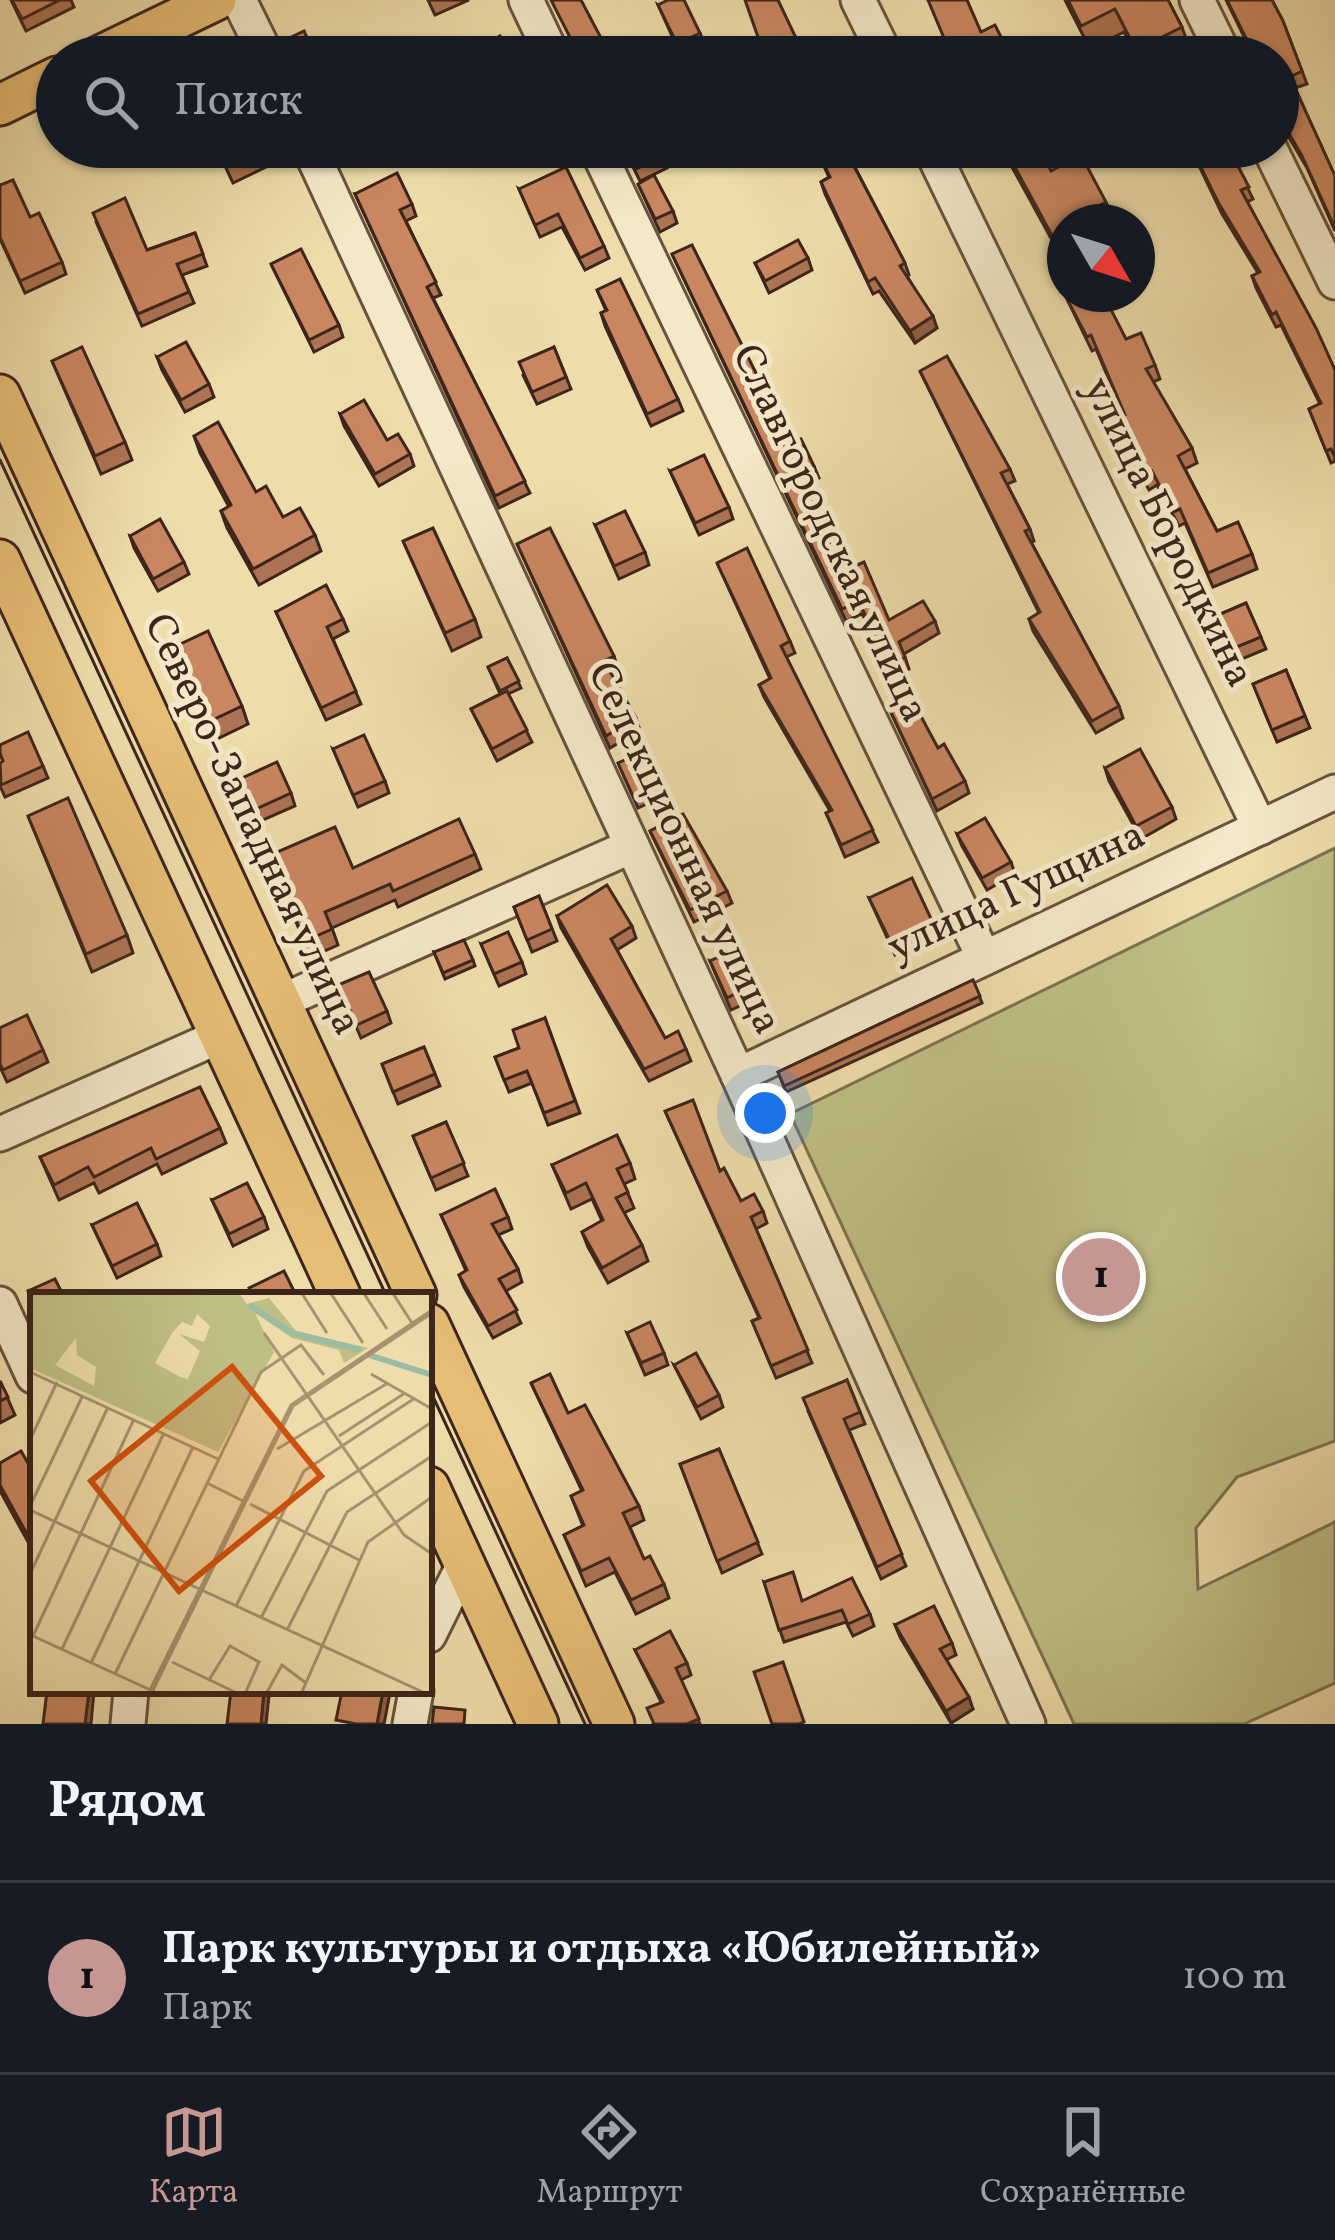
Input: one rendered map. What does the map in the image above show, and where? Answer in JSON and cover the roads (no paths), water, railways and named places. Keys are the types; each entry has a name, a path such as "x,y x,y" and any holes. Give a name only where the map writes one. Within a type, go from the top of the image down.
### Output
{"main road":[{"path":"141,36 216,0"},
{"path":"0,105 36,87"},
{"name":"Северо-Западная улица","path":"0,395 415,1292"},
{"path":"0,560 339,1292"},
{"path":"432,1330 614,1724"},
{"path":"432,1494 538,1724"}],"street":[{"path":"239,0 257,36"},
{"path":"526,0 543,36"},
{"path":"858,0 876,36"},
{"path":"1197,0 1215,36"},
{"name":"Селекционная улица","path":"318,168 738,1075 1028,1724"},
{"name":"Славгородская улица","path":"606,168 984,958"},
{"name":"улица Бородкина","path":"940,168 1260,828"},
{"path":"1279,168 1335,282"},
{"name":"улица Гущина","path":"738,1075 1335,792"},
{"path":"280,1002 632,846"},
{"path":"0,1134 220,1036"},
{"path":"0,1304 30,1369"},
{"path":"432,1629 464,1564"},
{"path":"128,1724 131,1694"},
{"path":"410,1724 415,1694"}],"tram line":[{"path":"0,460 385,1292"},
{"path":"432,1394 585,1724"}],"place":[{"name":"Парк культуры и отдыха «Юбилейный»","path":"1101,1277"}]}
